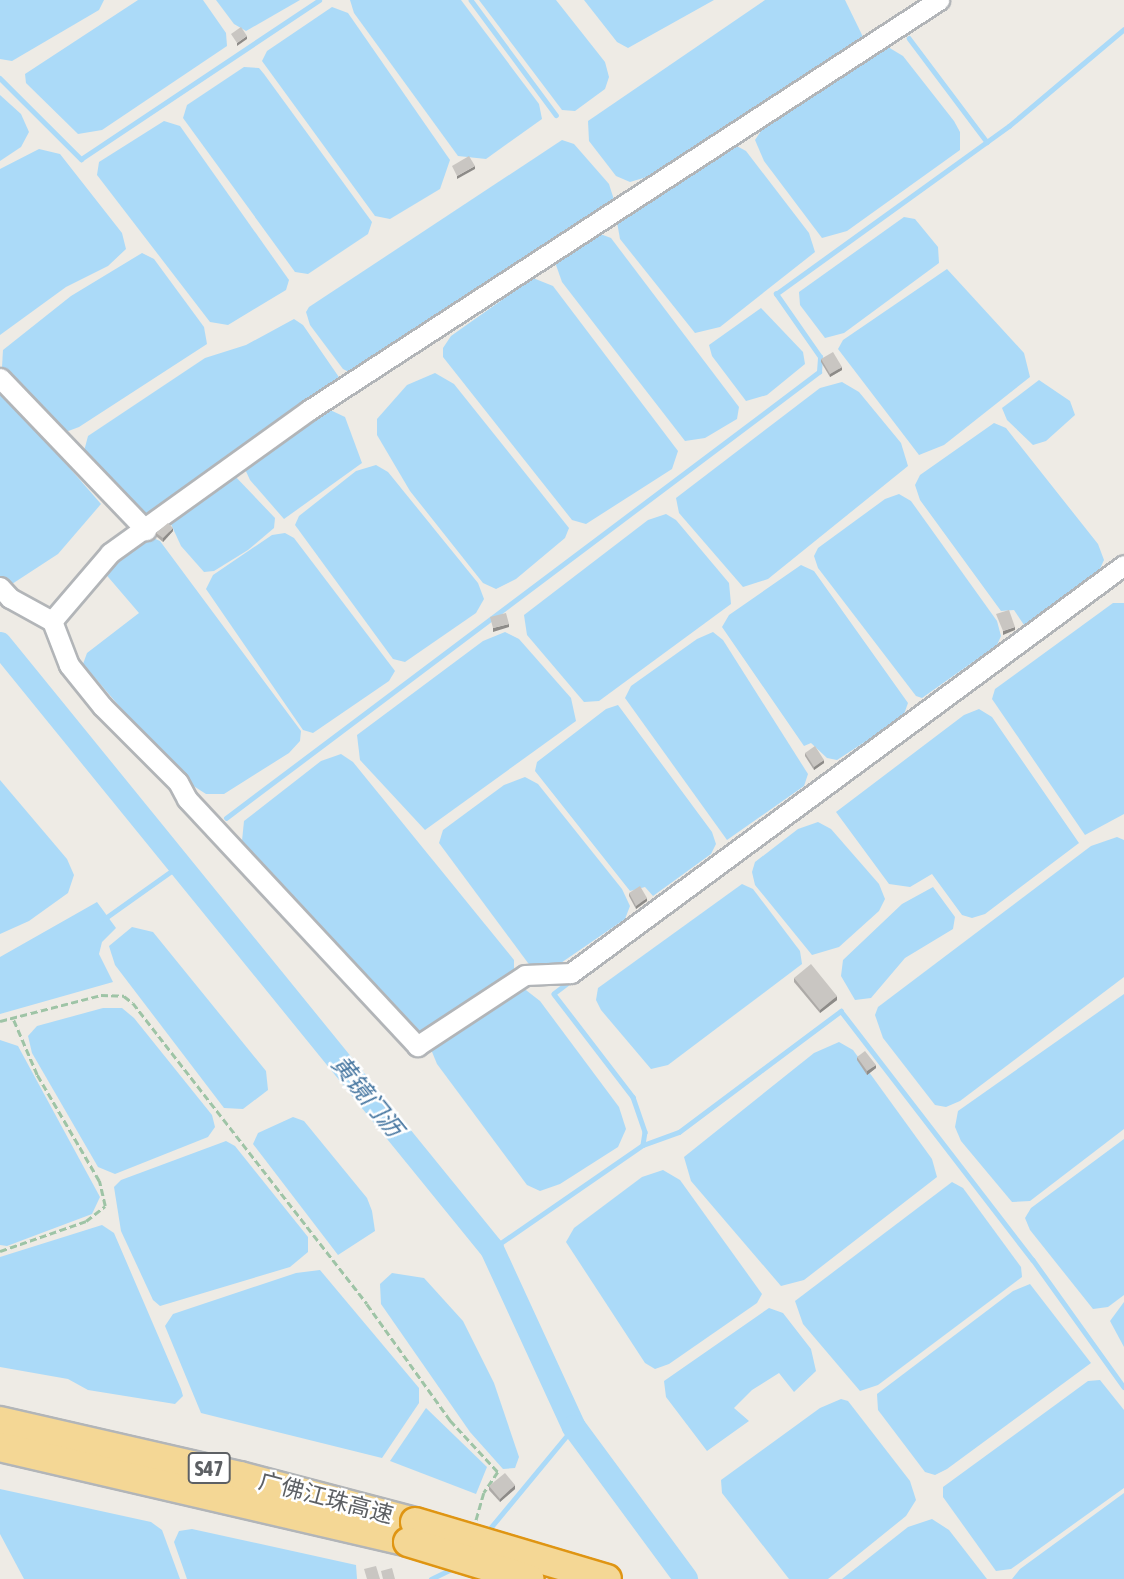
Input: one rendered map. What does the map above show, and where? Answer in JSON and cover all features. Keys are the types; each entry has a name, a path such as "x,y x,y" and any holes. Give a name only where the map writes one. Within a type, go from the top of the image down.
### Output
{"highway":[{"name":"广佛江珠高速","path":"0,1421 240,1476 412,1532 529,1579"},
{"name":"广佛江珠高速","path":"0,1447 412,1532 607,1579"}],"lane":[{"path":"52,621 110,553 146,530 309,410 939,0"},
{"path":"0,378 146,530"},
{"path":"0,587 9,598 52,621 69,665 102,706 178,782 187,799 417,1046 525,975 571,974 1124,565"}],"path":[{"path":"0,1021 101,995 124,996 133,1003 367,1304 450,1420 498,1472"},
{"path":"0,1251 86,1221 105,1206 99,1181 37,1075 13,1019"}],"water":[{"path":"0,0 104,0 99,10 12,61 0,59"},
{"path":"138,0 203,0 226,33 227,46 102,130 78,134 26,83 25,74"},
{"path":"216,0 300,0 246,31 234,24"},
{"path":"350,0 461,0 539,104 542,119 486,159 458,156 354,13"},
{"path":"479,0 556,0 605,62 609,77 605,89 575,111 562,110"},
{"path":"584,0 714,0 628,48 617,42"},
{"path":"765,0 845,0 865,41 789,95 650,176 630,182 616,176 589,141 588,121"},
{"path":"332,7 348,13 450,160 440,189 390,219 375,216 262,61 267,51"},
{"path":"888,47 903,56 954,121 960,132 960,150 847,231 822,238 764,161 755,140 765,125 880,48"},
{"path":"244,67 259,68 264,74 372,222 368,234 308,274 295,272 183,118 187,105"},
{"path":"0,95 21,114 29,132 21,147 0,161"},
{"path":"164,121 180,126 289,280 286,290 228,325 210,322 97,175 99,162"},
{"path":"562,140 574,144 609,184 615,203 353,374 343,369 310,325 306,312 309,307"},
{"path":"733,144 746,151 809,233 815,252 720,327 695,333 620,239 617,222 619,215"},
{"path":"39,149 60,154 122,233 126,249 108,266 66,287 0,335 0,169"},
{"path":"904,217 915,219 938,247 939,263 844,333 825,338 800,305 799,292"},
{"path":"595,232 611,238 739,407 737,419 705,438 685,441 562,282 556,265 557,259"},
{"path":"142,253 154,259 204,327 207,344 79,427 63,433 2,367 3,350 71,296"},
{"path":"947,269 1024,353 1030,377 944,445 919,455 838,349 843,340"},
{"path":"533,278 553,286 678,451 672,469 586,524 572,520 443,357 443,348 451,336"},
{"path":"761,308 803,352 805,364 767,395 746,401 712,356 709,345"},
{"path":"294,319 303,325 343,383 147,522 83,455 88,436 205,358 246,345"},
{"path":"435,373 454,384 569,528 565,538 516,579 496,589 483,583 410,491 377,435 377,419 407,385"},
{"path":"1039,380 1070,401 1075,415 1046,441 1033,445 1007,420 1002,408"},
{"path":"842,382 859,392 901,443 908,466 768,579 743,587 679,513 676,498 820,388"},
{"path":"0,388 101,504 58,554 12,584 0,578"},
{"path":"326,408 345,417 362,463 284,519 250,480 244,467"},
{"path":"994,423 1006,428 1098,544 1104,560 1098,573 1024,625 1014,610 1001,611 920,500 915,485 920,475"},
{"path":"376,465 388,472 478,583 484,599 476,613 405,662 393,659 295,525 299,516 356,471"},
{"path":"232,473 275,518 274,528 248,550 214,571 204,572 181,546 170,522"},
{"path":"899,494 911,501 997,621 1001,636 997,645 922,698 916,696 818,568 814,556 818,548 885,499"},
{"path":"666,514 676,520 729,583 731,604 599,701 584,702 527,635 524,615 648,520"},
{"path":"285,533 294,538 395,671 389,681 313,733 303,730 206,589 213,575 272,535"},
{"path":"149,536 160,541 301,731 300,741 289,753 224,794 206,794 181,778 83,664 87,653 139,613 103,571 136,541"},
{"path":"801,565 814,571 908,703 903,717 837,760 827,758 811,743 804,746 722,627 729,615"},
{"path":"1113,603 1124,603 1124,814 1085,835 992,699 995,689"},
{"path":"505,632 519,639 571,698 576,721 425,830 360,760 357,735 483,641"},
{"path":"713,632 723,640 808,774 804,786 727,840 625,698 631,686 697,639"},
{"path":"618,705 712,832 716,844 711,854 653,896 645,887 630,891 535,771 537,762 606,709"},
{"path":"979,709 992,717 1079,843 985,914 972,918 962,915 932,874 910,887 889,884 836,812 964,715"},
{"path":"341,754 353,762 514,960 514,975 438,1029 415,1035 408,1030 242,841 244,821 321,761"},
{"path":"525,777 538,784 622,889 630,906 625,919 555,967 535,969 528,963 439,843 443,830 504,785"},
{"path":"0,780 67,859 74,875 68,893 29,921 0,934"},
{"path":"818,822 831,829 879,884 885,899 879,911 839,947 812,955 755,885 752,872 755,862 798,829"},
{"path":"1117,837 1124,840 1124,977 960,1101 946,1107 935,1105 883,1038 875,1015 878,1007 1091,846"},
{"path":"742,884 753,889 800,951 802,964 668,1065 651,1069 601,1010 596,1000 598,988"},
{"path":"933,887 955,917 953,929 905,958 871,998 855,1000 841,976 843,960 902,904"},
{"path":"97,902 116,928 102,942 99,954 113,982 0,1014 0,957"},
{"path":"132,927 153,932 266,1071 268,1090 243,1109 224,1108 115,965 109,946"},
{"path":"522,987 540,1001 619,1107 626,1129 618,1147 560,1184 540,1191 527,1185 437,1064 430,1047"},
{"path":"1124,994 1124,1129 1030,1201 1012,1202 961,1141 955,1127 958,1111"},
{"path":"103,1008 122,1008 134,1018 212,1115 215,1127 208,1137 115,1174 98,1167 32,1053 28,1036 37,1026"},
{"path":"0,1040 18,1046 100,1197 92,1214 7,1246 0,1245"},
{"path":"839,1042 853,1050 932,1159 937,1177 804,1280 781,1286 691,1181 684,1157 814,1053"},
{"path":"293,1117 304,1121 367,1198 372,1211 375,1231 338,1255 253,1144 258,1133"},
{"path":"1124,1139 1124,1295 1108,1307 1093,1309 1030,1230 1025,1218 1031,1208"},
{"path":"226,1141 235,1146 308,1237 308,1252 290,1267 160,1306 153,1300 121,1231 114,1187 121,1180"},
{"path":"663,1170 680,1180 762,1294 757,1303 669,1364 655,1369 645,1363 566,1242 574,1228 642,1177"},
{"path":"952,1182 963,1188 1021,1267 1022,1277 878,1385 860,1391 803,1324 795,1301"},
{"path":"102,1225 114,1233 181,1389 183,1396 175,1404 88,1390 68,1379 0,1367 0,1257"},
{"path":"320,1270 419,1388 419,1403 382,1458 201,1413 165,1326 173,1314 296,1273"},
{"path":"392,1273 424,1278 463,1321 494,1383 519,1457 515,1468 503,1469 470,1432 381,1304 380,1284"},
{"path":"1030,1284 1091,1363 947,1469 935,1475 925,1472 878,1410 877,1394 1013,1291"},
{"path":"1124,1302 1124,1347 1110,1321"},
{"path":"769,1308 783,1313 811,1349 816,1371 794,1392 779,1373 752,1390 734,1408 749,1421 707,1451 666,1397 664,1381"},
{"path":"1100,1380 1124,1410 1124,1488 1011,1569 996,1571 943,1497 943,1487 1088,1381"},
{"path":"841,1399 848,1401 910,1481 916,1500 906,1516 828,1579 789,1579 722,1493 721,1480 820,1408"},
{"path":"426,1408 487,1467 476,1494 390,1461"},
{"path":"0,1489 151,1522 162,1530 180,1579 24,1579 0,1534"},
{"path":"1124,1493 1124,1579 1012,1579 1020,1569"},
{"path":"932,1519 949,1530 987,1579 842,1579 908,1527"},
{"path":"192,1529 356,1565 357,1579 187,1579 174,1542 179,1531"}],"building":[{"path":"241,27 247,36 237,43 231,34"},
{"path":"469,156 475,166 457,176 452,166"},
{"path":"833,352 842,367 830,374 821,359"},
{"path":"168,523 173,528 163,538 156,533"},
{"path":"1009,610 1015,627 1003,631 996,614"},
{"path":"506,613 509,624 493,628 490,617"},
{"path":"815,746 824,760 814,767 805,753"},
{"path":"640,886 647,898 636,906 629,893"},
{"path":"811,964 837,996 820,1010 794,978"},
{"path":"865,1051 876,1065 867,1071 857,1057"},
{"path":"505,1473 515,1485 500,1499 489,1486"},
{"path":"376,1566 380,1579 367,1579 364,1569"},
{"path":"392,1568 395,1579 383,1579 381,1571"}],"waterway":[{"path":"0,78 81,159 319,0"},
{"path":"471,0 556,115"},
{"path":"226,818 819,372 820,357 776,294 1009,126 1124,29"},
{"path":"909,38 987,142"},
{"name":"黄镜门沥","path":"0,644 492,1249 574,1427 686,1579"},
{"path":"104,919 180,865"},
{"path":"571,981 554,994 633,1097 645,1132 643,1145"},
{"path":"492,1249 643,1145 679,1132 841,1011 1033,1260 1124,1387"},
{"path":"487,1532 574,1427"},
{"path":"431,1579 456,1567"}]}
